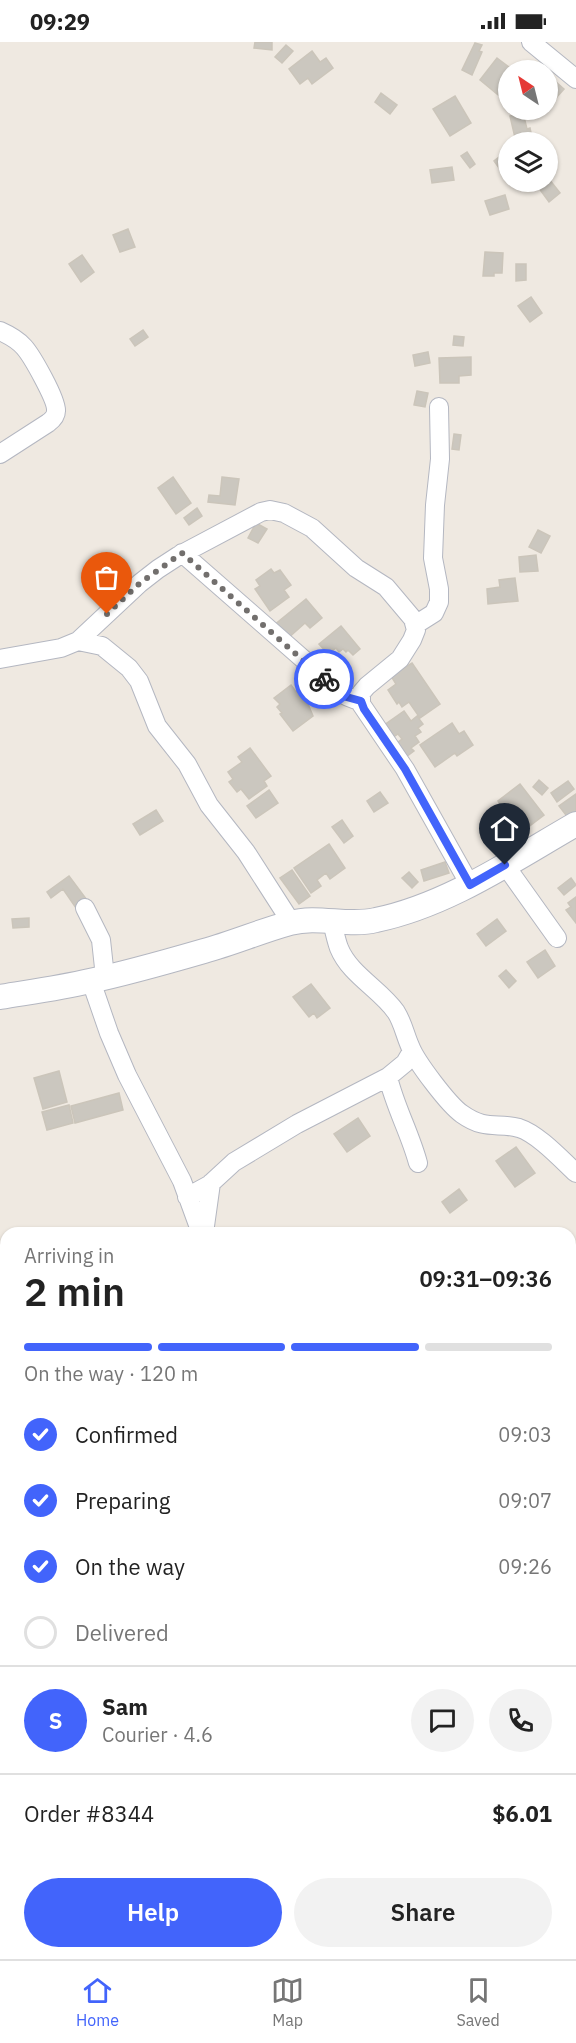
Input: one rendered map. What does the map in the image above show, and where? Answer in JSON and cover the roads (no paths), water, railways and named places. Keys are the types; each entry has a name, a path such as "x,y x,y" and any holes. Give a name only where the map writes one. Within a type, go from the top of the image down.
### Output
{"street":[{"path":"531,42 576,79"},
{"path":"0,331 15,339 25,348 56,410 54,417 48,423 0,454"},
{"path":"414,626 434,613 439,602 433,558 440,459 439,407"},
{"path":"0,659 61,648 78,641 140,583 182,553 261,512 270,510 284,513 312,528 356,568 386,587 412,619 415,635 400,659 361,693 361,701 364,709 405,769 470,885"},
{"path":"182,553 343,696 361,701"},
{"path":"78,641 102,646 134,674 157,726 188,764 209,805 246,852 291,922"},
{"path":"0,998 98,979 205,951 291,922 312,920 352,923 375,921 404,913 470,885 576,824"},
{"path":"505,865 557,938"},
{"path":"85,908 101,940 98,979 109,1033 127,1075 182,1181 200,1227"},
{"path":"332,921 339,949 350,965 391,1005 398,1015 412,1050 445,1098 459,1113 472,1121 488,1126 519,1128 535,1137 576,1173"},
{"path":"187,1197 211,1183 234,1162 297,1124 388,1077 405,1063 412,1050"},
{"path":"388,1077 396,1107 418,1163"},
{"path":"203,1227 211,1183"}]}
